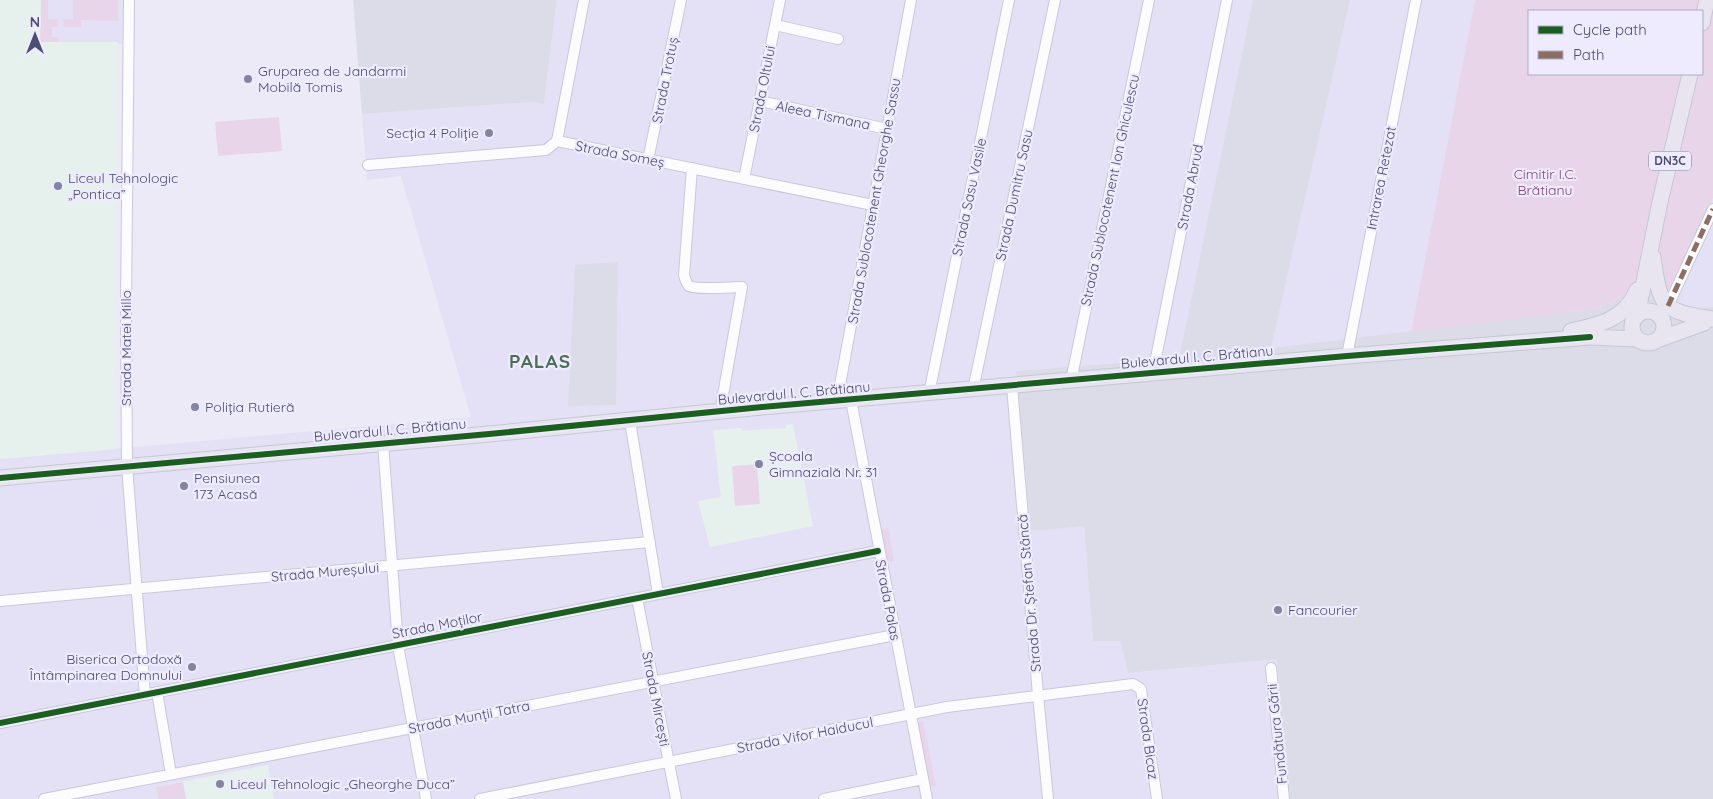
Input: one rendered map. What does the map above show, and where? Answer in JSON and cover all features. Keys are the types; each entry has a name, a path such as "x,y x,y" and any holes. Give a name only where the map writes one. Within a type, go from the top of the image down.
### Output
{"main road":[{"path":"1703,18 1707,0"},
{"name":"DN3C","path":"1635,318 1690,75"},
{"path":"1526,342 1592,326 1624,311 1636,293 1651,245"},
{"name":"DN3C","path":"1651,245 1651,280 1663,313"},
{"path":"1645,311 1710,321 1651,343 1636,339 1632,330 1635,318 1645,311"},
{"path":"1660,339 1664,331 1663,313"},
{"name":"Bulevardul I. C. Brătianu","path":"1590,337 1635,318"},
{"name":"Bulevardul I. C. Brătianu","path":"0,478 1346,356 1590,337 1636,339"}],"street":[{"name":"Strada Matei Millo","path":"129,0 126,306 127,466 145,695"},
{"path":"556,141 584,0"},
{"name":"Strada Trotuș","path":"648,160 681,0"},
{"name":"Strada Oltului","path":"744,179 780,0"},
{"name":"Strada Sublocotenent Gheorghe Sassu","path":"844,401 873,205 910,0"},
{"name":"Strada Sasu Vasile","path":"929,394 1009,0"},
{"name":"Strada Dumitru Sasu","path":"973,390 1055,0"},
{"name":"Strada Sublocotenent Ion Ghiculescu","path":"1071,381 1149,0"},
{"name":"Strada Abrud","path":"1153,374 1227,0"},
{"name":"Intrarea Retezat","path":"1346,356 1416,0"},
{"path":"775,25 838,39"},
{"name":"Aleea Tismana","path":"760,101 887,128"},
{"name":"Strada Someș","path":"368,165 546,150 556,141 873,205"},
{"path":"692,168 685,282 690,286 698,287 742,287 720,412"},
{"path":"1663,313 1713,209"},
{"name":"Strada Dr. Ștefan Stâncă","path":"1012,386 1048,799"},
{"name":"Strada Palas","path":"844,401 878,551 927,799"},
{"path":"630,421 658,594"},
{"path":"383,443 398,645 426,799"},
{"name":"Strada Mureșului","path":"0,601 650,542"},
{"name":"Strada Moților","path":"0,723 878,551"},
{"name":"Strada Mircești","path":"636,598 676,799"},
{"name":"Strada Munții Tatra","path":"44,799 895,635"},
{"name":"Fundătura Gării","path":"1271,668 1284,799"},
{"name":"Strada Vifor Haiducul","path":"480,799 947,707 1133,684"},
{"name":"Strada Bicaz","path":"1133,684 1142,689 1157,799"},
{"path":"157,692 171,774"},
{"path":"824,799 923,780"}],"shaded area":[{"name":"Liceul Tehnologic „Pontica”","path":"0,0 41,0 41,42 118,42 115,296 116,449 0,459"},
{"path":"41,0 135,0 135,44 118,44 118,42 40,42"},
{"path":"353,0 557,0 544,104 533,102 362,114"},
{"path":"557,0 1253,0 1179,358 1016,371 1031,531 1084,525 1093,641 1120,641 1128,673 1277,659 1289,799 0,799 0,459 471,417 401,176 367,180 362,114 533,102 544,104"},
{"path":"1253,0 1350,0 1271,348 1595,309 1621,296 1663,294 1681,310 1713,307 1713,799 1289,799 1277,659 1128,673 1120,641 1093,641 1084,526 1031,531 1016,371 1179,358"},
{"path":"1350,0 1475,0 1411,332 1271,348"},
{"path":"1713,198 1713,307 1681,310 1669,301"},
{"path":"618,262 616,405 568,406 575,265"},
{"name":"Școala Gimnazială Nr. 31","path":"793,424 813,526 710,547 698,501 721,497 713,430 741,428 742,431 786,428 786,425"},
{"name":"Liceul Tehnologic „Gheorghe Duca”","path":"268,765 274,799 158,799 156,787"}],"green space":[{"path":"41,0 48,0 48,19 58,19 58,27 52,27 52,37 59,37 59,42 40,42"},
{"path":"73,0 118,0 118,21 81,20 81,27 63,27 63,19 73,19"},
{"name":"Cimitir I.C. Brătianu","path":"1475,0 1713,0 1713,198 1669,301 1663,294 1621,296 1595,309 1411,332"},
{"path":"279,117 282,151 218,156 215,122"},
{"path":"757,464 760,504 735,506 732,466"},
{"path":"888,528 894,561 887,562 881,529"},
{"path":"918,722 923,722 936,786 930,787"},
{"path":"183,782 186,799 158,799 156,787"}],"marked path":[{"path":"1668,306 1713,209"}],"cycle path":[{"path":"0,478 489,434 762,407 1347,356 1590,337"},
{"path":"0,723 878,551"}],"place":[{"name":"Gruparea de Jandarmi Mobilă Tomis","path":"248,79"},
{"name":"Secția 4 Poliție","path":"489,133"},
{"name":"Liceul Tehnologic „Pontica”","path":"58,186"},
{"name":"Poliția Rutieră","path":"195,407"},
{"name":"Școala Gimnazială Nr. 31","path":"759,464"},
{"name":"Pensiunea 173 Acasă","path":"184,486"},
{"name":"Fancourier","path":"1278,610"},
{"name":"Biserica Ortodoxă Întâmpinarea Domnului","path":"192,667"},
{"name":"Liceul Tehnologic „Gheorghe Duca”","path":"220,784"}],"district":[{"name":"PALAS","path":"540,361"}]}
